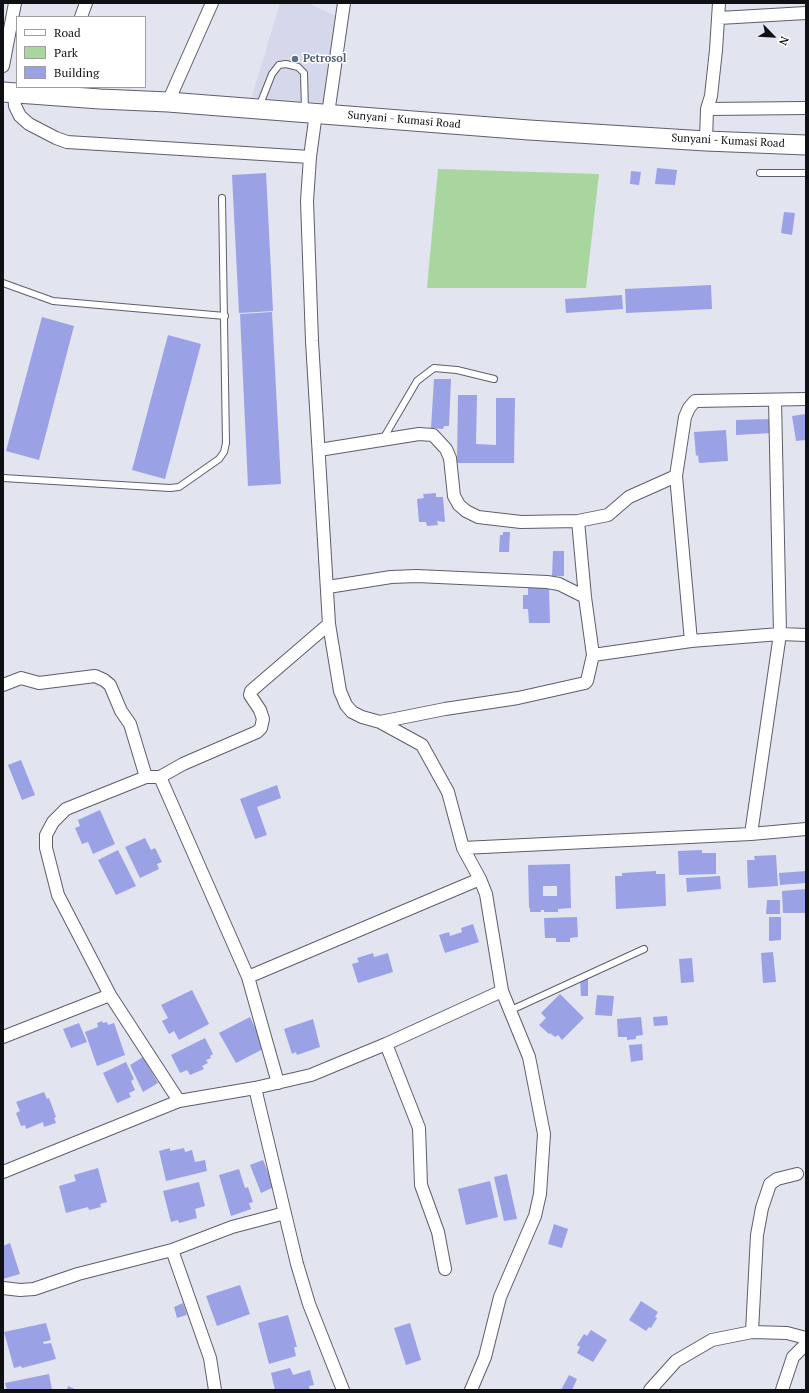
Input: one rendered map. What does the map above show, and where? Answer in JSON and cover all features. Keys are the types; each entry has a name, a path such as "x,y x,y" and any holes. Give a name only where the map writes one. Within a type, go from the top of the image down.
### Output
{"main road":[{"name":"Sunyani - Kumasi Road","path":"8,92 55,91 258,110 316,113 482,127 706,141 806,145"}],"street":[{"path":"3,66 15,3"},
{"path":"81,16 86,3"},
{"path":"168,102 212,3"},
{"path":"344,3 316,113 310,157 308,222 312,341 328,587 329,624 340,691 346,705 352,712 362,717 380,722 422,745 448,792 462,848 480,879 486,894 502,991 529,1057 540,1111 544,1146 540,1194 533,1221 500,1297 485,1357 471,1390"},
{"path":"706,141 707,109 711,96 719,18 719,3"},
{"path":"719,18 806,13"},
{"path":"8,92 20,116 29,124 67,142 310,157"},
{"path":"707,109 806,108"},
{"path":"691,641 676,476 685,417 689,408 695,401 806,399"},
{"path":"751,834 780,634 775,400"},
{"path":"319,450 419,434 433,435 446,449 450,458 454,496 459,505 466,511 478,517 521,522 578,521 608,515 629,498 676,476"},
{"path":"380,722 445,709 518,698 585,683 589,678 594,655 585,597 578,521"},
{"path":"328,587 391,577 417,576 547,582 559,584 585,597"},
{"path":"179,1101 110,995 58,895 46,848 46,835 53,822 66,809 146,777 160,777 183,764 257,732 261,728 263,719 260,710 250,694 251,691 329,624"},
{"path":"594,655 691,641 780,634 806,635"},
{"path":"3,685 21,678 39,683 96,676 104,680 110,685 121,711 130,724 146,777"},
{"path":"160,777 248,977 278,1083"},
{"path":"462,848 751,834 806,829"},
{"path":"248,977 480,879"},
{"path":"3,1172 179,1101 255,1088 311,1075 386,1044 502,991"},
{"path":"3,1037 110,995"},
{"path":"386,1044 419,1128 421,1186 438,1232 444,1269"},
{"path":"255,1088 285,1213 309,1304 343,1390"},
{"path":"752,1332 757,1235 762,1208 770,1184 777,1179 797,1174"},
{"path":"3,1288 20,1290 34,1289 78,1274 172,1250 232,1227 285,1213"},
{"path":"172,1250 210,1358 215,1390"},
{"path":"650,1390 676,1362 694,1349 712,1340 752,1332 787,1333 806,1338"},
{"path":"782,1390 793,1357 806,1344"}],"lane":[{"path":"258,110 272,74 279,65 286,64 298,67 304,74 316,113"},
{"path":"760,173 806,173"},
{"path":"3,478 170,488 179,487 219,459 224,452 226,443 222,198"},
{"path":"3,283 53,301 64,303 225,316"},
{"path":"383,439 417,381 434,368 457,370 494,379"},
{"path":"509,1011 644,949"}],"shaded area":[{"path":"280,3 308,3 338,17 324,103 252,97"}],"green space":[{"path":"438,169 599,174 586,288 427,288"}],"building":[{"path":"657,168 677,170 675,185 655,184"},
{"path":"631,171 641,172 639,185 630,184"},
{"path":"266,173 273,311 239,313 232,175"},
{"path":"784,212 795,213 792,235 781,233"},
{"path":"711,285 712,309 626,313 625,289"},
{"path":"622,295 623,309 566,313 565,299"},
{"path":"272,312 281,484 248,486 240,314"},
{"path":"42,317 74,326 39,460 6,451"},
{"path":"168,335 201,344 165,479 132,470"},
{"path":"434,379 451,379 449,426 444,426 443,429 431,428"},
{"path":"458,395 477,395 476,444 496,445 496,398 515,398 514,463 457,463"},
{"path":"806,414 806,440 796,441 792,416"},
{"path":"771,419 772,433 736,435 736,420"},
{"path":"726,430 728,461 699,463 698,455 696,456 694,432"},
{"path":"436,493 436,497 443,497 445,522 437,521 438,525 427,526 426,522 419,522 417,499 424,498 423,494"},
{"path":"503,532 510,532 509,552 499,552 500,535 503,535"},
{"path":"553,551 564,551 564,576 552,576"},
{"path":"528,588 549,588 550,623 529,623 528,609 523,609 523,595 528,595"},
{"path":"21,760 35,795 22,800 8,765"},
{"path":"277,785 281,798 257,807 267,835 255,839 240,799"},
{"path":"100,810 115,844 93,854 88,842 82,844 75,828 80,826 78,820"},
{"path":"145,838 151,850 155,848 162,862 157,864 159,869 140,878 125,847"},
{"path":"118,850 136,886 116,895 98,860"},
{"path":"702,850 702,853 716,853 716,874 679,875 678,851"},
{"path":"776,855 778,886 748,888 747,860 755,860 754,856"},
{"path":"570,864 571,908 558,909 558,912 544,912 544,910 541,910 541,912 530,912 528,865","holes":["543,886 557,886 557,896 543,896"]},
{"path":"656,871 656,874 665,874 666,906 616,909 615,876 622,876 622,873"},
{"path":"806,871 806,883 780,885 779,873"},
{"path":"720,876 721,889 687,892 686,878"},
{"path":"806,889 806,913 783,913 782,891"},
{"path":"767,900 780,900 780,914 766,914"},
{"path":"577,917 578,937 570,938 570,942 556,942 556,938 545,938 544,918"},
{"path":"769,917 781,917 781,940 769,941"},
{"path":"473,924 479,942 445,953 439,935 449,932 450,936 462,932 461,928"},
{"path":"773,952 776,982 763,983 761,953"},
{"path":"373,953 374,957 388,953 393,972 358,983 352,964 359,962 357,958"},
{"path":"692,958 694,982 681,983 679,959"},
{"path":"588,979 588,996 581,996 580,980"},
{"path":"192,990 209,1024 179,1040 174,1031 169,1034 162,1021 168,1018 161,1005"},
{"path":"560,994 584,1018 562,1040 558,1035 555,1037 550,1033 549,1034 539,1025 546,1018 541,1013"},
{"path":"597,995 614,996 612,1016 595,1015"},
{"path":"667,1016 668,1025 654,1026 653,1017"},
{"path":"250,1017 265,1048 236,1063 219,1033"},
{"path":"641,1017 643,1035 636,1036 636,1039 627,1040 627,1037 618,1037 617,1019"},
{"path":"313,1019 320,1047 297,1055 296,1052 292,1054 284,1029"},
{"path":"102,1021 103,1023 107,1022 108,1025 114,1023 125,1055 97,1066 85,1032 98,1027 97,1023"},
{"path":"79,1023 87,1042 71,1048 63,1029"},
{"path":"205,1038 213,1054 210,1056 211,1058 206,1060 208,1063 202,1066 204,1069 190,1075 187,1070 180,1073 171,1055"},
{"path":"642,1044 643,1060 631,1062 629,1045"},
{"path":"143,1057 158,1083 143,1092 130,1065"},
{"path":"126,1062 134,1079 131,1081 135,1090 129,1093 131,1097 117,1103 103,1073"},
{"path":"44,1092 47,1099 49,1098 56,1117 54,1118 56,1123 44,1127 43,1122 26,1129 25,1125 21,1126 16,1113 20,1111 16,1102"},
{"path":"170,1148 170,1151 184,1148 185,1152 192,1150 195,1162 205,1160 207,1171 166,1181 159,1151"},
{"path":"263,1160 274,1187 261,1193 250,1165"},
{"path":"98,1168 107,1202 100,1204 101,1207 89,1210 88,1207 66,1213 59,1186 76,1181 74,1175"},
{"path":"239,1169 245,1188 248,1187 253,1202 249,1203 251,1209 231,1216 219,1175"},
{"path":"507,1174 517,1219 504,1221 494,1177"},
{"path":"490,1181 498,1217 466,1225 458,1189"},
{"path":"199,1182 205,1206 195,1209 197,1218 179,1223 178,1220 171,1222 163,1191"},
{"path":"554,1224 568,1229 562,1248 548,1244"},
{"path":"10,1243 20,1274 3,1279 3,1246"},
{"path":"240,1285 250,1314 217,1326 206,1296"},
{"path":"641,1301 658,1312 655,1317 657,1318 651,1328 649,1327 646,1331 629,1320"},
{"path":"183,1303 187,1315 177,1318 174,1307"},
{"path":"288,1315 297,1347 294,1347 296,1356 269,1364 258,1323"},
{"path":"46,1323 51,1340 43,1342 44,1344 51,1343 56,1359 22,1368 21,1366 14,1368 4,1332"},
{"path":"410,1323 421,1360 406,1365 394,1328"},
{"path":"591,1330 607,1340 593,1362 577,1353 580,1347 577,1345 584,1334 587,1336"},
{"path":"290,1368 293,1375 310,1370 314,1385 309,1386 310,1390 275,1390 271,1373"},
{"path":"49,1374 52,1390 7,1390 5,1383"},
{"path":"569,1375 577,1379 572,1390 561,1390"},
{"path":"68,1386 77,1390 67,1390"}],"place":[{"name":"Petrosol","path":"295,59"}]}
